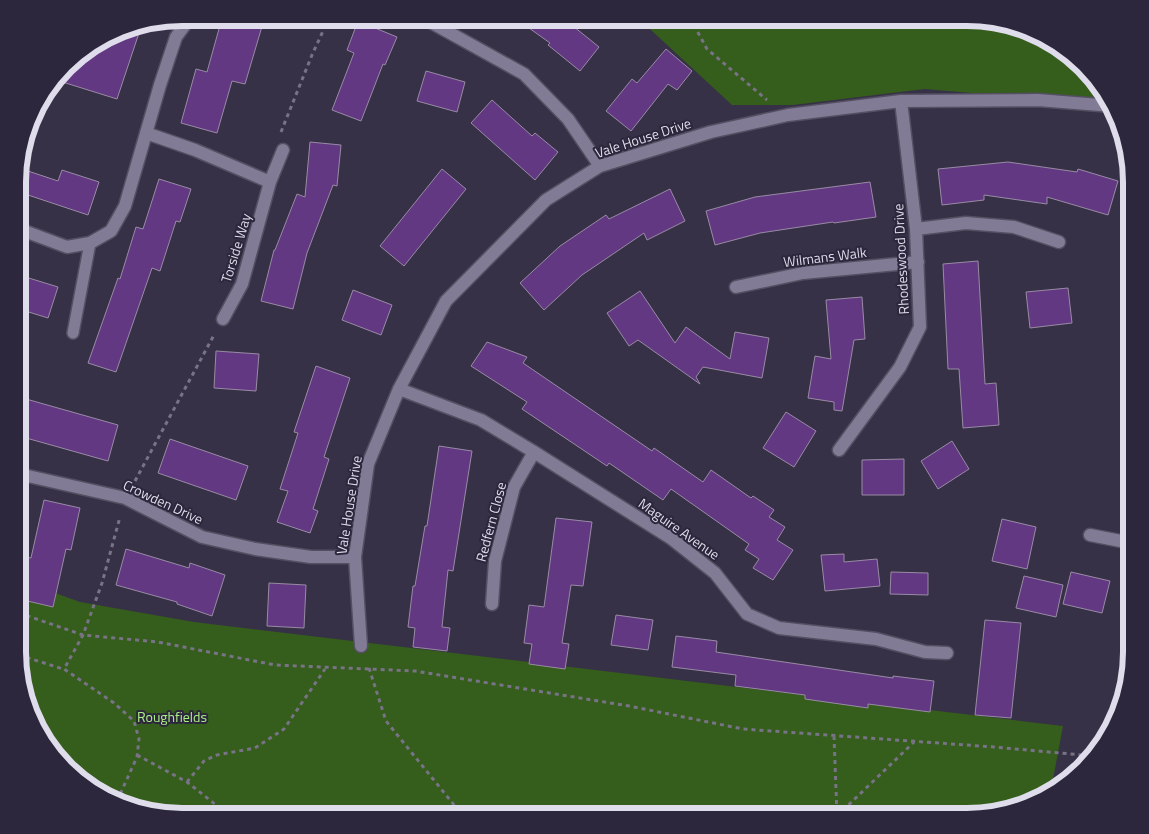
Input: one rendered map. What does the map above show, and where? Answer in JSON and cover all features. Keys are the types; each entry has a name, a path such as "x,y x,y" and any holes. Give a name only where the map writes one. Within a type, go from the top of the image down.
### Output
{"street":[{"path":"26,232 67,247 90,243 112,231 125,206 176,37 184,26"},
{"path":"438,26 524,74 568,118 600,166"},
{"name":"Vale House Drive","path":"361,646 355,557 368,464 399,388 446,301 546,200 600,166 710,132 788,115 901,101 1038,100 1103,105"},
{"name":"Rhodeswood Drive","path":"839,450 900,367 920,327 916,229 901,101"},
{"path":"146,133 195,150 270,182"},
{"name":"Torside Way","path":"223,319 242,284 270,182 283,150"},
{"path":"916,229 966,223 1014,227 1059,242"},
{"name":"Wilmans Walk","path":"736,287 803,273 918,262"},
{"name":"Maguire Avenue","path":"399,388 481,420 672,540 715,573 747,614 779,628 876,639 925,652 947,653"},
{"name":"Redfern Close","path":"492,604 495,562 514,487 534,452"},
{"name":"Crowden Drive","path":"27,476 126,498 202,537 255,549 311,557 355,557"},
{"path":"1090,535 1122,541"}],"lane":[{"path":"73,333 90,243"}],"path":[{"path":"283,150 281,134 325,26"},
{"path":"695,27 707,50 770,103 788,115"},
{"path":"64,669 83,635 102,584 126,498 223,319"},
{"path":"27,616 83,635 158,642 275,665 415,671 629,706 743,729 994,746 1083,755"},
{"path":"361,646 370,668 386,721 457,807"},
{"path":"27,657 64,669 114,702 134,721 140,739 137,755 120,795"},
{"path":"187,782 204,761 217,755 254,748 284,729 325,668"},
{"path":"834,736 837,808"},
{"path":"845,808 914,741"},
{"path":"137,755 187,782 219,807"}],"green space":[{"path":"647,27 977,27 997,29 1036,42 1062,59 1077,72 1102,104 925,89 793,105 732,105"},
{"name":"Roughfields","path":"27,583 80,602 194,622 1063,726 1053,781 1036,792 1017,799 997,805 966,808 172,807 152,805 113,792 87,775 59,747 42,721 29,682 27,662"}],"building":[{"path":"220,26 262,26 245,84 232,81 217,133 181,123 196,69 207,72"},
{"path":"356,26 371,26 397,37 385,65 383,64 361,121 332,110 354,53 347,50"},
{"path":"527,26 574,26 599,47 580,71 548,45 550,43"},
{"path":"139,33 117,99 63,82 79,65 104,47"},
{"path":"666,49 692,71 677,90 668,84 631,131 606,111 632,79 637,83"},
{"path":"426,71 465,82 457,112 417,101"},
{"path":"492,100 532,136 535,133 558,152 535,180 471,123"},
{"path":"310,142 341,145 337,186 333,185 307,253 293,309 261,301 274,250 297,194 305,197"},
{"path":"1008,162 1077,172 1078,169 1118,181 1108,215 1047,197 1047,204 984,195 984,200 942,205 938,169"},
{"path":"442,169 466,189 404,266 380,246"},
{"path":"62,170 99,182 88,215 26,194 27,171 58,181"},
{"path":"159,179 191,189 180,222 176,221 160,271 152,268 116,372 88,363 118,278 120,279 136,227 143,229"},
{"path":"870,182 876,217 760,233 715,245 706,211 755,197"},
{"path":"670,189 685,221 647,240 644,233 582,275 544,310 520,283 560,246 606,215 609,219"},
{"path":"978,261 985,384 996,383 999,425 963,428 959,369 948,369 943,264"},
{"path":"26,277 58,287 48,318 26,311"},
{"path":"1068,288 1072,323 1030,328 1026,292"},
{"path":"353,290 392,305 381,335 342,320"},
{"path":"640,291 675,343 686,327 730,359 735,332 769,338 762,378 703,367 696,377 700,384 638,340 629,346 607,313"},
{"path":"862,297 865,339 854,340 842,411 834,410 834,402 808,398 815,356 831,359 826,300"},
{"path":"487,342 527,357 523,363 652,451 654,448 703,482 711,470 751,498 753,496 774,510 769,517 785,527 777,540 793,550 773,580 753,568 759,559 745,550 749,544 671,489 663,500 609,463 607,466 522,409 527,402 471,366"},
{"path":"216,351 259,354 256,391 214,388"},
{"path":"316,366 350,378 324,457 329,459 313,509 318,511 310,533 277,522 288,491 280,489 298,433 294,432"},
{"path":"26,399 118,425 108,461 27,438"},
{"path":"786,412 816,431 794,467 763,448"},
{"path":"170,439 248,466 236,500 158,473"},
{"path":"952,441 969,469 938,489 921,461"},
{"path":"439,446 472,451 453,571 448,570 442,627 450,628 447,651 413,647 415,628 408,627 413,586 415,586 425,526 427,526"},
{"path":"904,459 904,495 862,495 862,460"},
{"path":"44,500 80,508 71,550 66,549 53,607 27,601 27,557 31,558"},
{"path":"556,518 592,522 583,586 571,585 562,643 569,644 565,669 529,664 532,644 524,643 529,605 544,607"},
{"path":"1002,519 1036,527 1027,569 992,561"},
{"path":"126,549 189,568 190,563 225,575 212,616 177,604 177,602 116,585"},
{"path":"844,554 844,562 877,559 880,586 825,591 821,555"},
{"path":"891,572 928,573 928,595 890,594"},
{"path":"1071,572 1110,581 1102,613 1063,604"},
{"path":"1024,576 1063,585 1056,617 1016,608"},
{"path":"269,583 306,585 304,628 267,626"},
{"path":"616,615 653,620 648,650 611,645"},
{"path":"985,620 1021,623 1011,718 975,715"},
{"path":"676,636 717,641 716,652 893,678 893,676 934,681 930,712 868,704 868,708 805,699 805,695 735,686 736,675 672,667"}]}
